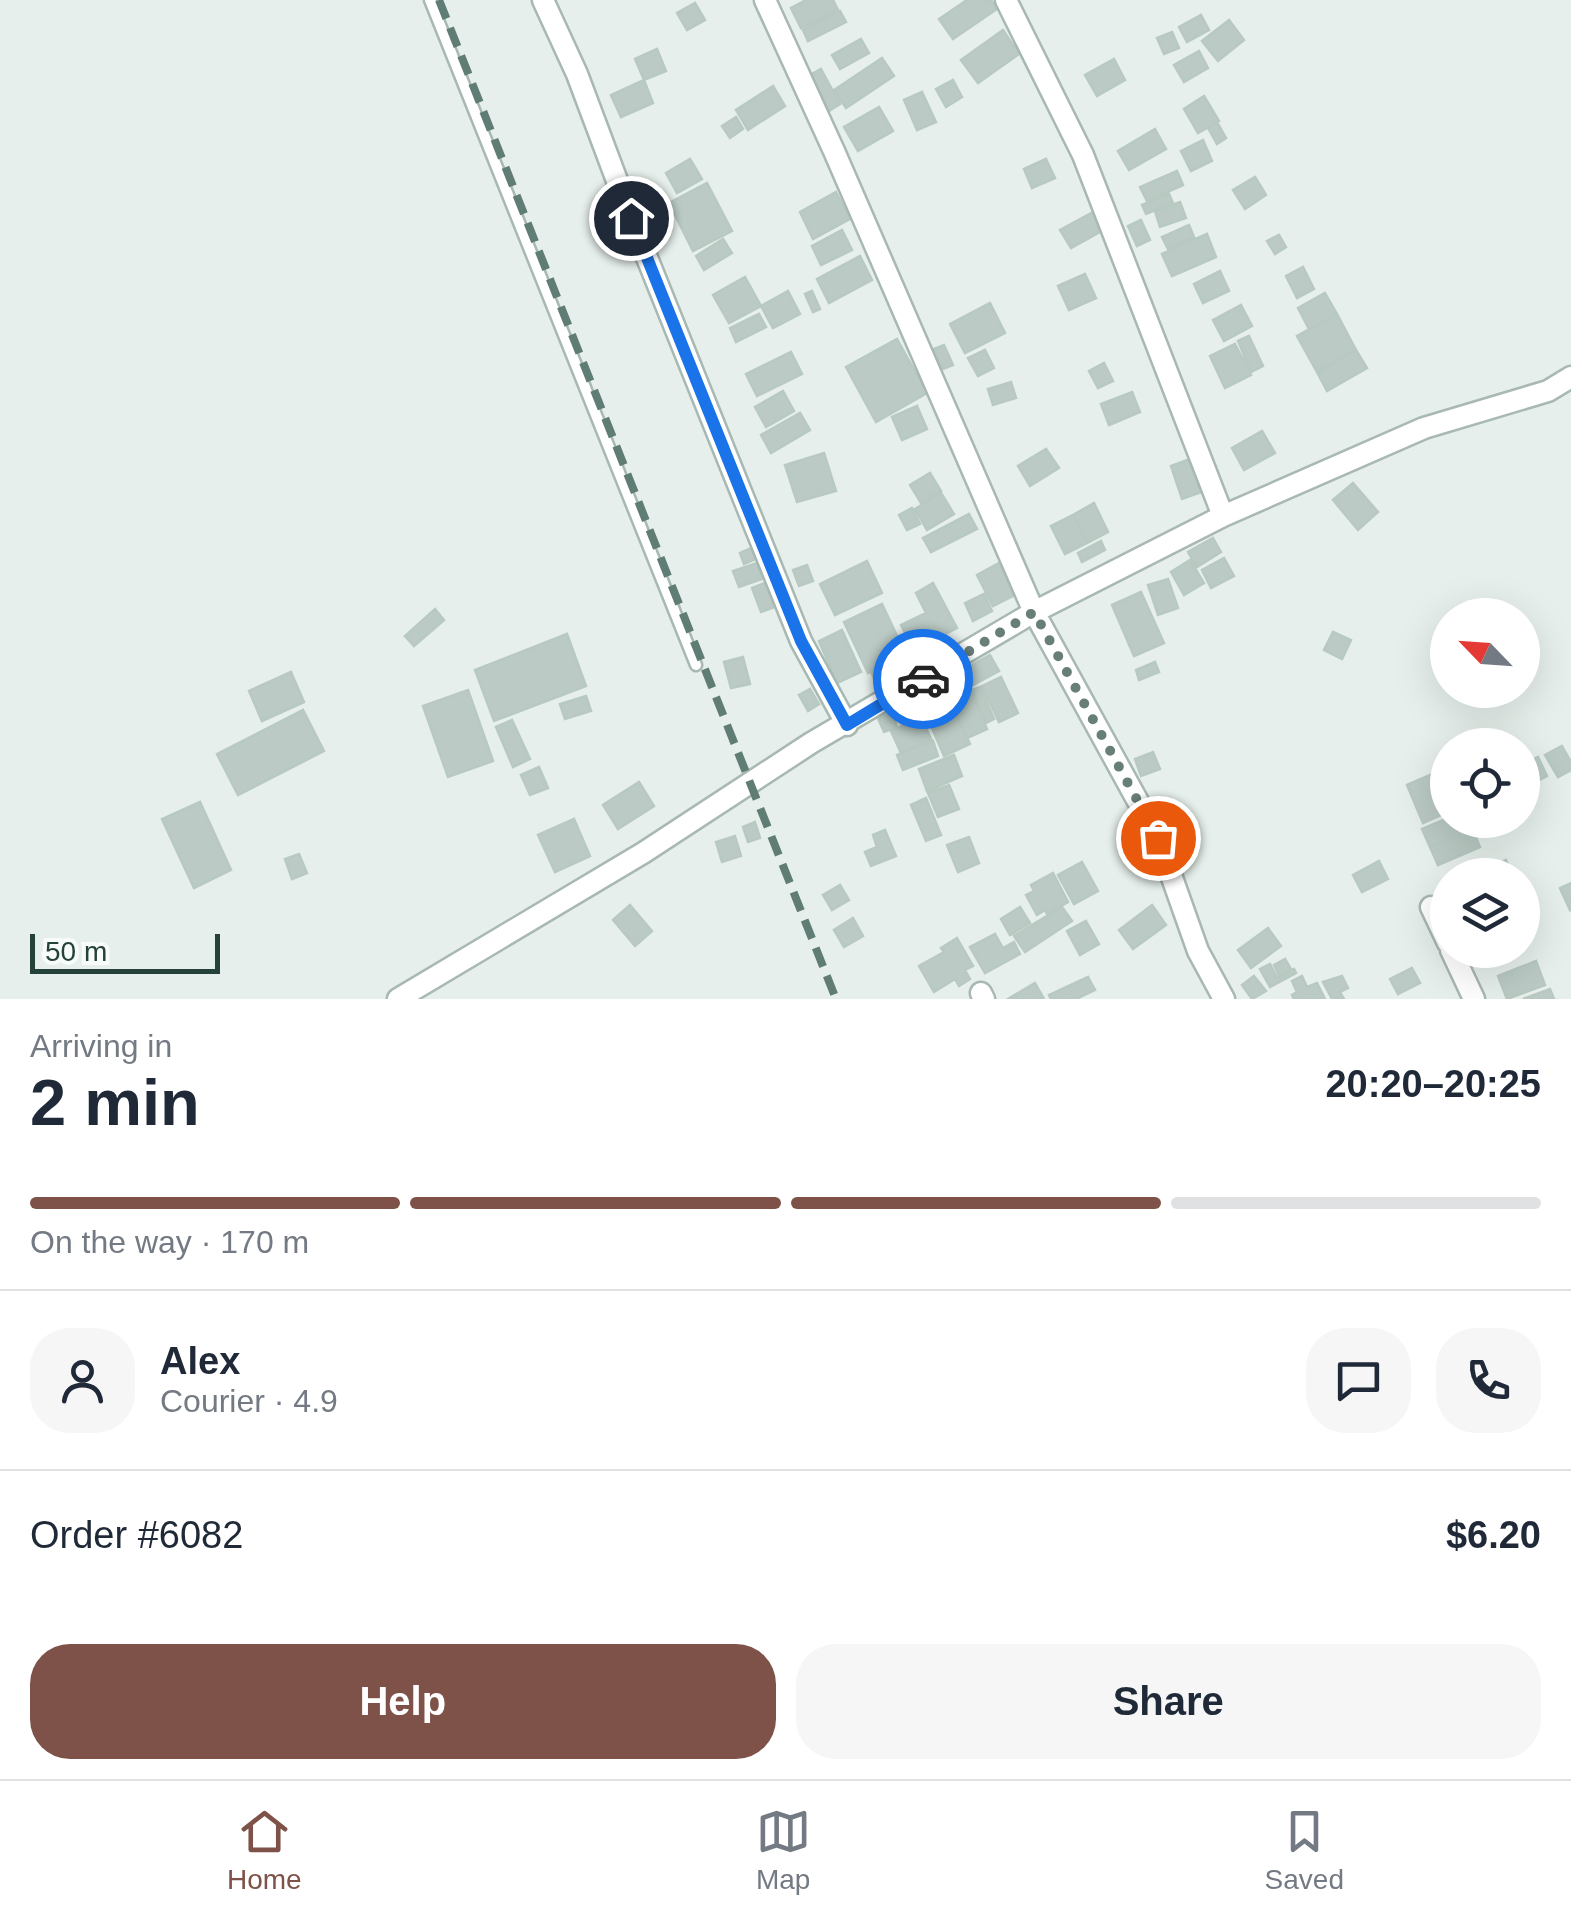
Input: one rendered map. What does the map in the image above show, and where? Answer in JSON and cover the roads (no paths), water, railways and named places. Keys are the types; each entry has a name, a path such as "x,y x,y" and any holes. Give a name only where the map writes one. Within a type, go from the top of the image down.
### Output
{"street":[{"path":"543,0 577,74 801,641 847,725"},
{"path":"764,0 834,150 1034,612 1158,838 1198,951 1224,999"},
{"path":"1006,0 1083,156 1224,516"},
{"path":"398,999 643,853 811,743 1034,612 1224,516 1424,428 1548,391 1571,377"},
{"path":"1459,968 1474,999"}],"lane":[{"path":"430,0 696,665"}],"railway":[{"path":"439,0 836,999"}]}
